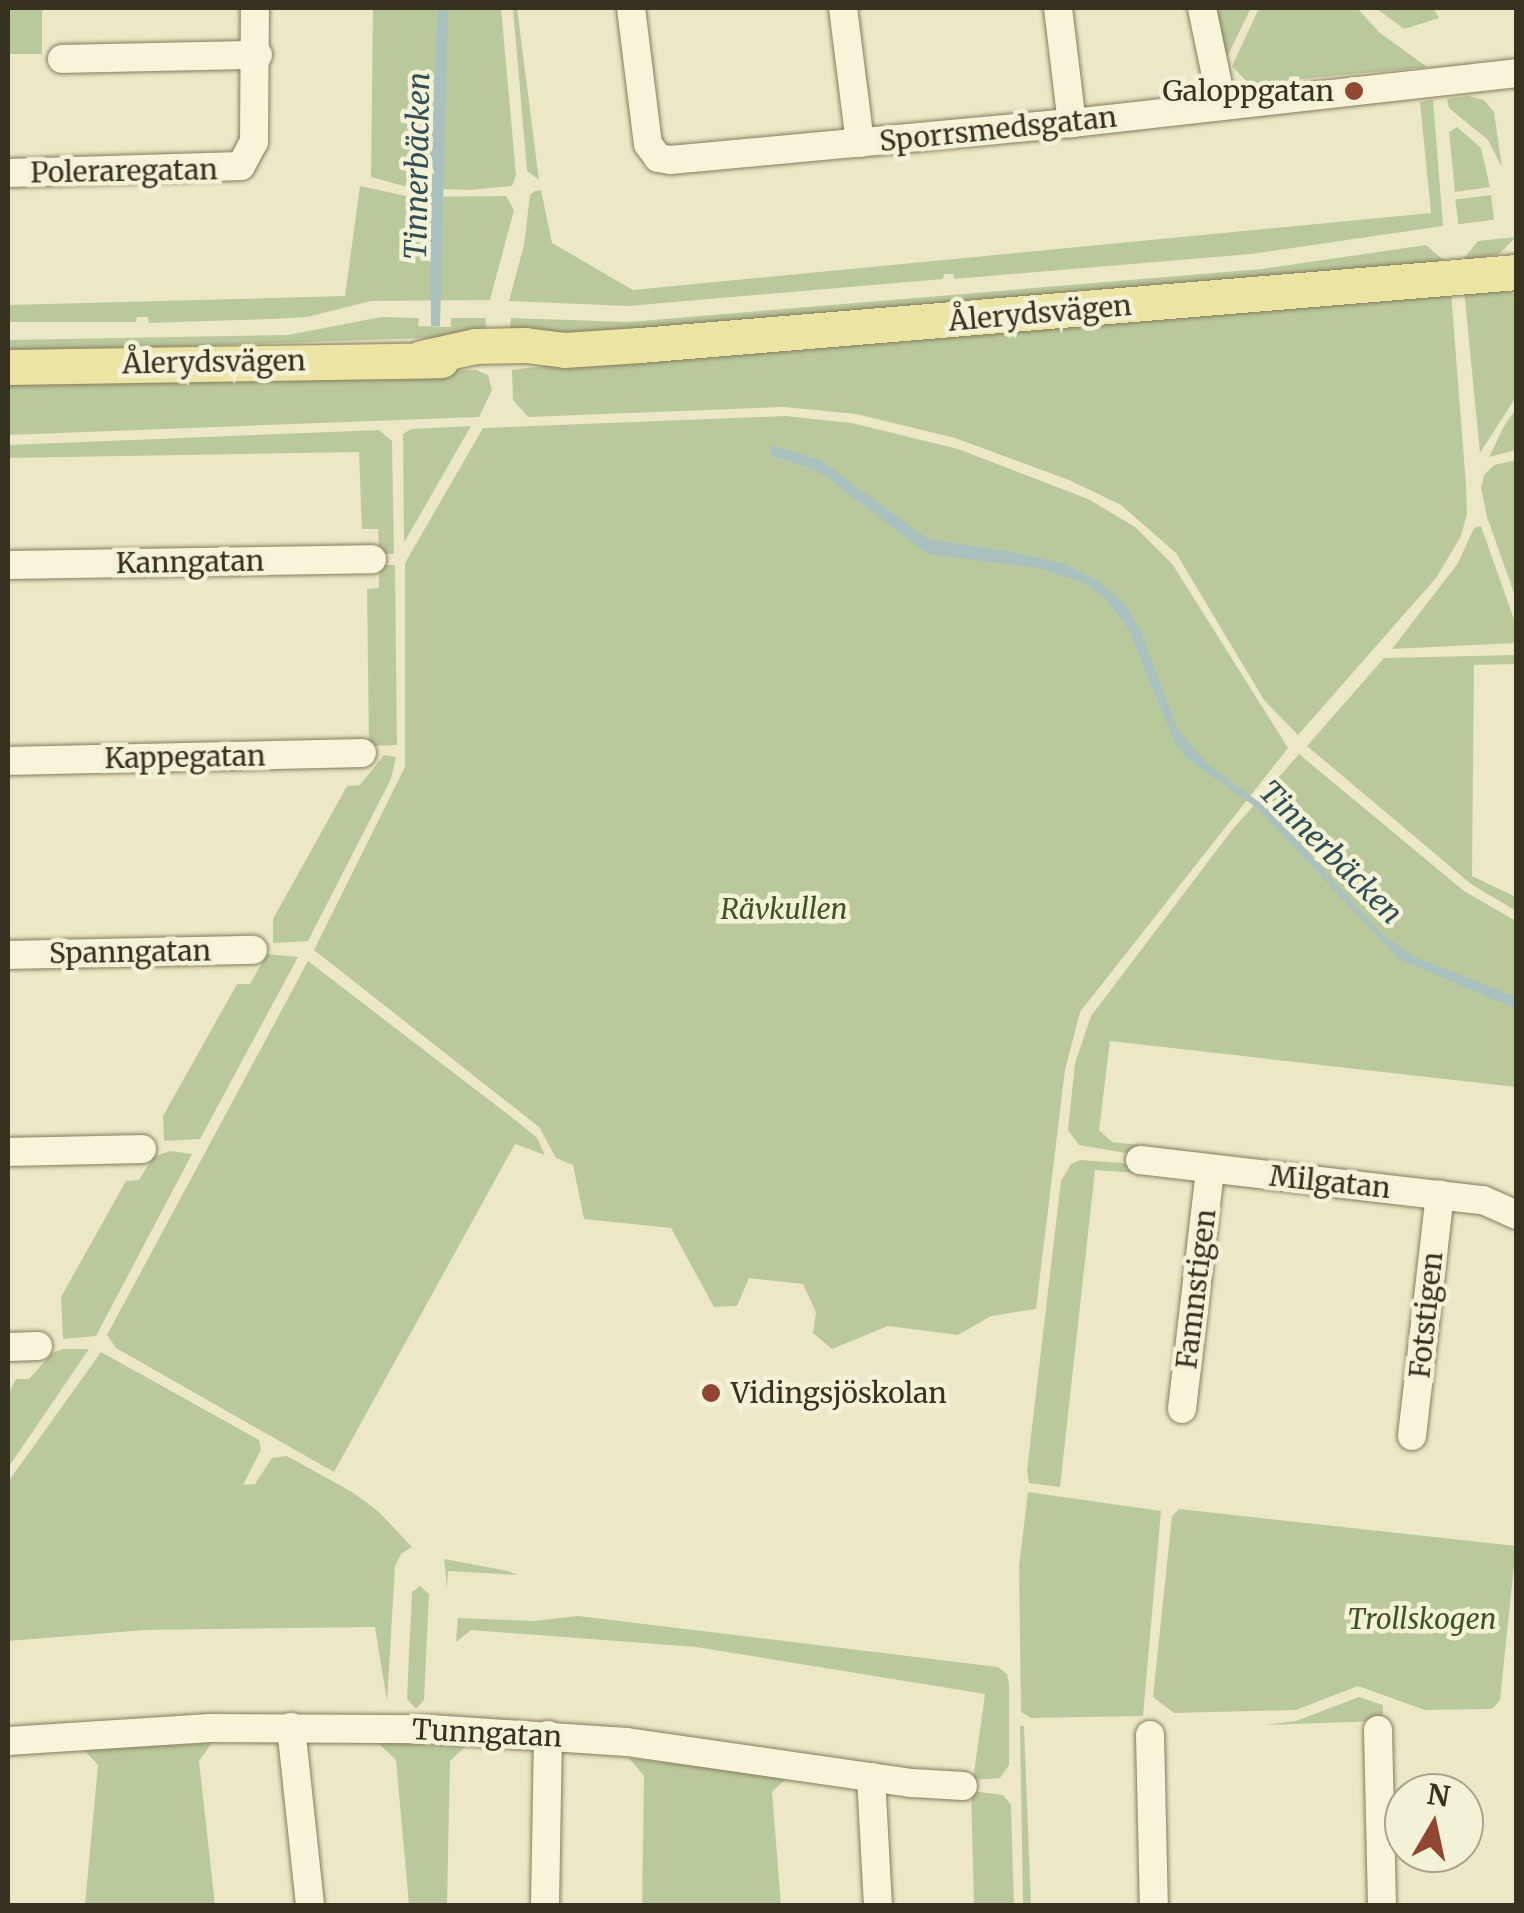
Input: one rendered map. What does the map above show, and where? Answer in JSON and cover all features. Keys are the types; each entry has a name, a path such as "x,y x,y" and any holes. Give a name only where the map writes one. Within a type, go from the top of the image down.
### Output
{"main road":[{"name":"Ålerydsvägen","path":"8,367 421,358 505,363 564,350 1516,272"}],"street":[{"path":"62,59 258,55 255,8"},
{"name":"Sporrsmedsgatan","path":"632,8 648,144 658,158 684,161 1516,74"},
{"path":"843,8 860,144"},
{"path":"1058,8 1072,123"},
{"path":"1202,8 1222,105"},
{"name":"Poleraregatan","path":"8,173 226,170 241,166 254,142 258,55"},
{"path":"1516,74 1516,84"},
{"name":"Kanngatan","path":"8,566 372,559"},
{"name":"Kappegatan","path":"8,761 362,753"},
{"name":"Spanngatan","path":"8,955 253,950"},
{"path":"8,1152 142,1149"},
{"name":"Milgatan","path":"1140,1160 1483,1200 1516,1215"},
{"name":"Famnstigen","path":"1182,1409 1210,1169"},
{"name":"Fotstigen","path":"1412,1436 1440,1195"},
{"path":"8,1347 38,1346"},
{"path":"291,1727 310,1906"},
{"name":"Tunngatan","path":"8,1741 291,1727 548,1735 963,1786"},
{"path":"1378,1730 1382,1906"},
{"path":"545,1906 548,1735"},
{"path":"1150,1735 1154,1906"},
{"path":"870,1776 878,1906"}],"green space":[{"path":"8,8 42,8 42,54 8,54"},
{"path":"373,8 501,8 516,175 512,186 468,190 411,188 371,177"},
{"path":"513,8 517,8 539,180 527,171"},
{"path":"1213,8 1251,8 1225,61"},
{"path":"1259,8 1357,8 1380,33 1427,67 1249,84 1232,66"},
{"path":"1376,8 1433,8 1439,18 1404,29"},
{"path":"1468,96 1484,100 1494,112 1502,167 1488,140 1449,108 1447,99"},
{"path":"1433,100 1443,226 1251,254 954,279 953,274 944,274 943,279 628,306 509,301 524,245 530,195 541,190 552,243 633,290 1431,213 1420,102"},
{"path":"1457,127 1481,148 1490,187 1455,192 1449,132"},
{"path":"360,186 411,197 506,196 514,210 490,300 371,301 307,317 273,319 149,323 148,317 137,317 136,322 8,322 8,305 345,296"},
{"path":"1491,195 1494,220 1458,224 1455,199"},
{"path":"1516,237 1499,254 1461,262 1478,241"},
{"path":"1426,245 1447,263 816,317 509,336 511,318 629,322 1262,269"},
{"path":"1504,289 1516,295 1516,397 1480,453 1464,290"},
{"path":"1451,292 1466,485 1467,514 1461,536 1436,578 1298,735 1264,700 1176,553 1121,505 1069,480 955,438 856,414 784,407 528,417 513,400 512,370 526,368"},
{"path":"381,317 419,318 418,326 451,327 451,318 486,318 485,336 8,352 8,340 288,335"},
{"path":"476,370 488,375 492,390 479,417 8,435 8,382"},
{"path":"1516,409 1516,450 1489,457 1504,426"},
{"name":"Rävkullen","path":"785,416 852,423 958,449 1088,499 1135,527 1173,565 1288,748 1080,1012 1065,1070 1036,1309 991,1316 958,1335 888,1326 832,1349 813,1333 816,1312 803,1284 749,1278 737,1306 714,1307 671,1228 584,1219 573,1165 556,1158 539,1127 314,950 405,767 405,563 483,428"},
{"path":"471,426 404,541 403,434 411,429"},
{"path":"379,430 392,441 394,554 379,554 378,529 362,529 359,452 8,458 8,445"},
{"path":"1516,460 1516,599 1481,488 1484,475 1494,465"},
{"path":"1481,526 1516,625 1515,643 1392,649 1458,563 1474,528"},
{"path":"379,565 395,565 397,745 369,746 367,589 379,588"},
{"path":"1516,655 1516,664 1474,665 1472,876 1516,897 1516,911 1471,884 1307,746 1384,658"},
{"path":"1299,754 1464,891 1516,921 1516,1087 1110,1041 1099,1130 1112,1142 1139,1145 1138,1155 1079,1145 1068,1130 1075,1063 1091,1016 1232,830"},
{"path":"384,755 396,757 391,779 308,941 273,943 273,919 347,786 360,785"},
{"path":"267,954 298,957 200,1139 164,1141 163,1116 237,984 250,984"},
{"path":"308,961 519,1123 537,1138 545,1155 515,1144 334,1472 116,1348 107,1335"},
{"path":"170,1151 192,1154 96,1336 63,1339 61,1297 126,1181 139,1180 153,1157"},
{"path":"1080,1160 1137,1164 1136,1173 1095,1170 1060,1487 1029,1483 1027,1470 1061,1181 1071,1164"},
{"path":"89,1349 8,1468 8,1394 16,1379 29,1379 52,1353"},
{"path":"101,1352 259,1440 261,1450 243,1485 255,1484 272,1458 287,1456 352,1492 378,1511 412,1547 401,1554 395,1566 387,1701 375,1627 145,1630 8,1641 8,1482"},
{"path":"1028,1492 1161,1511 1143,1716 1031,1718 1021,1712 1019,1566"},
{"name":"Trollskogen","path":"1179,1509 1516,1546 1500,1700 1492,1709 1425,1710 1358,1686 1296,1710 1174,1713 1153,1697 1172,1516"},
{"path":"444,1559 518,1575 448,1571 447,1588"},
{"path":"420,1586 429,1594 424,1700 416,1709 407,1699 412,1592"},
{"path":"578,1616 998,1667 1007,1674 1009,1684 1009,1765 1000,1778 973,1780 985,1694 696,1647 471,1630 456,1642 458,1618 534,1621"},
{"path":"1359,1697 1383,1705 1383,1721 1263,1725 1296,1721"},
{"path":"1020,1726 1024,1726 1031,1905 1023,1905"},
{"path":"377,1742 466,1746 450,1761 447,1905 409,1905 396,1760"},
{"path":"212,1743 199,1761 215,1905 85,1905 98,1765 84,1750"},
{"path":"629,1758 787,1778 772,1792 781,1905 642,1905 644,1776"},
{"path":"971,1791 1003,1795 1011,1805 1014,1905 974,1905"}],"water":[{"path":"438,8 448,8 440,326 431,326 430,180"},
{"path":"771,445 820,460 928,539 1065,564 1097,580 1126,605 1141,632 1177,728 1207,764 1267,808 1383,935 1415,957 1516,997 1516,1009 1399,959 1257,808 1185,757 1175,743 1128,628 1105,598 1084,583 1039,568 927,554 820,472 770,455"}],"place":[{"name":"Galoppgatan","path":"1354,91"},
{"name":"Vidingsjöskolan","path":"711,1393"}],"water label":[{"name":"Tinnerbäcken","path":"417,166"},
{"name":"Tinnerbäcken","path":"1331,852"}]}
